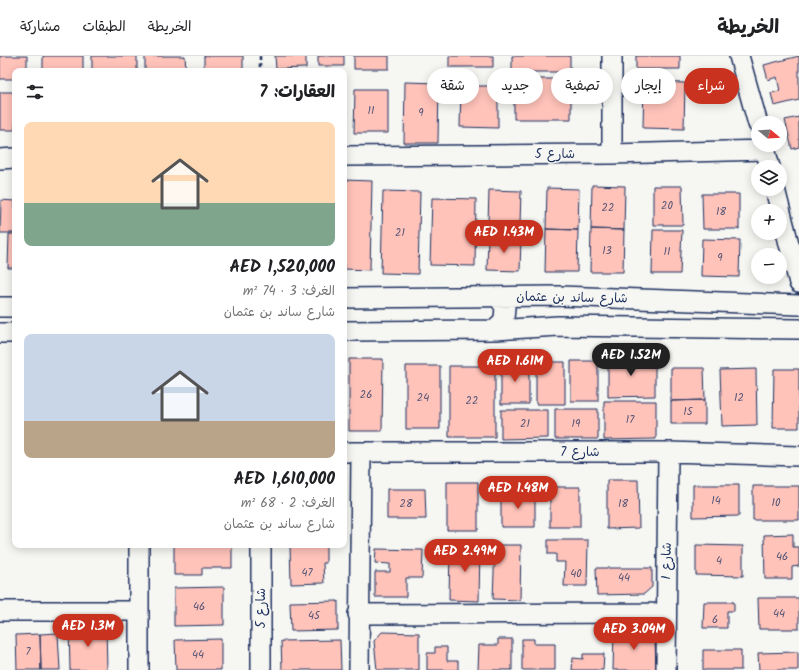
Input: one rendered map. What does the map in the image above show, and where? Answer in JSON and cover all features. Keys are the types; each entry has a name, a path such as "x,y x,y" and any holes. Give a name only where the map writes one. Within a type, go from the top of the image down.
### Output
{"street":[{"path":"612,56 612,154"},
{"path":"739,56 756,116"},
{"name":"شارع 5","path":"347,156 766,154"},
{"path":"0,158 12,158"},
{"path":"777,196 799,283"},
{"path":"558,326 553,317 553,306 560,296"},
{"name":"شارع ساند بن عثمان","path":"347,298 560,296 799,305"},
{"path":"496,330 504,319 505,307 498,297"},
{"path":"0,307 12,307"},
{"path":"347,330 496,330 558,326 799,329"},
{"path":"0,333 12,333"},
{"name":"شارع 7","path":"359,670 352,452 668,452 799,456"},
{"name":"شارع 1","path":"666,670 668,452"},
{"path":"139,548 139,670"},
{"name":"شارع 5","path":"261,548 261,670"},
{"path":"0,612 139,611"},
{"path":"358,614 666,613"}],"path":[{"path":"260,56 260,68"}],"building":[{"path":"0,56 27,56 27,68 12,68 12,79 0,79"},
{"path":"43,56 83,56 83,68 43,68"},
{"path":"92,56 137,56 137,68 92,68"},
{"path":"145,56 185,56 186,68 145,68"},
{"path":"204,56 243,56 243,68 204,68"},
{"path":"275,56 306,56 306,68 276,68"},
{"path":"318,56 344,56 344,66 318,66"},
{"path":"354,56 389,56 389,69 354,69"},
{"path":"449,56 493,56 493,67 449,67"},
{"path":"512,56 570,56 570,68 551,68 551,72 543,72 543,68 512,68"},
{"path":"636,56 680,56 680,69 636,68"},
{"path":"799,56 799,100 774,106 771,93 780,91 777,77 768,80 764,65"},
{"path":"543,79 551,79 551,104 571,104 571,119 514,119 514,104 543,104"},
{"path":"405,82 427,83 427,104 439,104 438,143 404,143"},
{"path":"676,83 684,83 684,129 643,128 644,104 676,104"},
{"path":"479,86 487,86 487,104 498,104 498,128 460,127 461,104 479,104"},
{"path":"355,89 388,89 388,133 354,133"},
{"path":"0,92 12,92 12,130 0,130"},
{"path":"799,117 799,147 792,149 787,128 787,120"},
{"path":"347,180 372,181 370,270 347,269"},
{"path":"592,185 625,186 624,230 591,229"},
{"path":"653,186 682,186 683,225 653,225"},
{"path":"547,188 579,189 578,230 546,229"},
{"path":"489,190 521,191 520,224 488,223"},
{"path":"383,191 420,192 418,274 381,273"},
{"path":"702,194 739,194 739,229 703,229"},
{"path":"432,198 476,199 475,266 430,265"},
{"path":"1,200 12,201 12,233 0,233"},
{"path":"546,229 578,230 577,272 545,272"},
{"path":"591,229 624,230 623,272 590,272"},
{"path":"653,230 682,230 680,274 652,274"},
{"path":"9,234 12,234 12,268 8,268"},
{"path":"488,237 521,238 520,271 487,270"},
{"path":"702,239 740,240 739,277 701,276"},
{"path":"608,357 655,357 655,396 608,397"},
{"path":"349,359 383,359 382,431 349,431"},
{"path":"571,361 598,361 598,401 571,401"},
{"path":"501,362 529,362 529,404 501,404"},
{"path":"536,362 565,362 565,404 536,404"},
{"path":"406,366 440,366 440,429 406,429"},
{"path":"449,366 495,366 495,437 449,437"},
{"path":"671,368 704,368 705,400 671,401"},
{"path":"756,369 757,425 722,426 720,370"},
{"path":"774,369 799,369 799,428 773,428"},
{"path":"705,400 705,424 671,424 671,401"},
{"path":"604,401 656,401 656,439 604,440"},
{"path":"555,409 598,409 598,439 555,439"},
{"path":"501,410 548,410 548,438 501,439"},
{"path":"607,480 638,480 639,528 607,529"},
{"path":"447,482 478,482 478,530 447,530"},
{"path":"693,485 739,485 739,516 693,517"},
{"path":"753,486 799,486 799,520 753,520"},
{"path":"550,487 580,487 580,527 550,527"},
{"path":"387,489 425,489 426,519 387,519"},
{"path":"501,492 535,492 535,527 501,527"},
{"path":"793,534 793,547 799,547 799,566 792,567 792,579 765,579 764,535"},
{"path":"548,540 588,540 587,586 564,586 565,562 556,562 556,554 548,554"},
{"path":"495,545 521,545 520,600 493,599"},
{"path":"696,545 743,546 743,576 696,575"},
{"path":"450,546 480,546 479,601 449,600"},
{"path":"174,548 232,548 232,568 202,568 202,575 174,575"},
{"path":"290,548 326,548 326,563 323,563 324,583 291,584"},
{"path":"376,549 423,550 422,578 406,578 406,597 375,597 375,572 390,572 390,564 375,563"},
{"path":"596,568 652,568 652,587 644,594 597,595"},
{"path":"224,587 224,625 174,626 174,588"},
{"path":"758,598 799,598 799,629 759,629"},
{"path":"338,601 338,630 291,631 290,602"},
{"path":"704,602 734,602 734,611 727,611 727,628 703,628"},
{"path":"106,625 107,670 70,670 69,626"},
{"path":"647,629 655,639 656,670 613,670 614,631"},
{"path":"382,632 419,633 419,670 377,670 374,641"},
{"path":"58,633 60,670 41,670 40,634"},
{"path":"40,634 41,670 17,670 16,635"},
{"path":"221,639 221,670 176,670 175,640"},
{"path":"498,639 512,639 512,670 478,670 479,645 498,645"},
{"path":"522,639 534,639 534,644 555,644 555,670 522,670"},
{"path":"340,640 341,670 282,670 281,641"},
{"path":"435,647 447,647 447,661 458,661 458,670 427,670 427,653 435,653"},
{"path":"703,650 741,650 741,670 703,670"},
{"path":"798,652 798,670 759,670 758,653"},
{"path":"583,654 604,654 603,670 572,670 573,658 583,659"}]}
